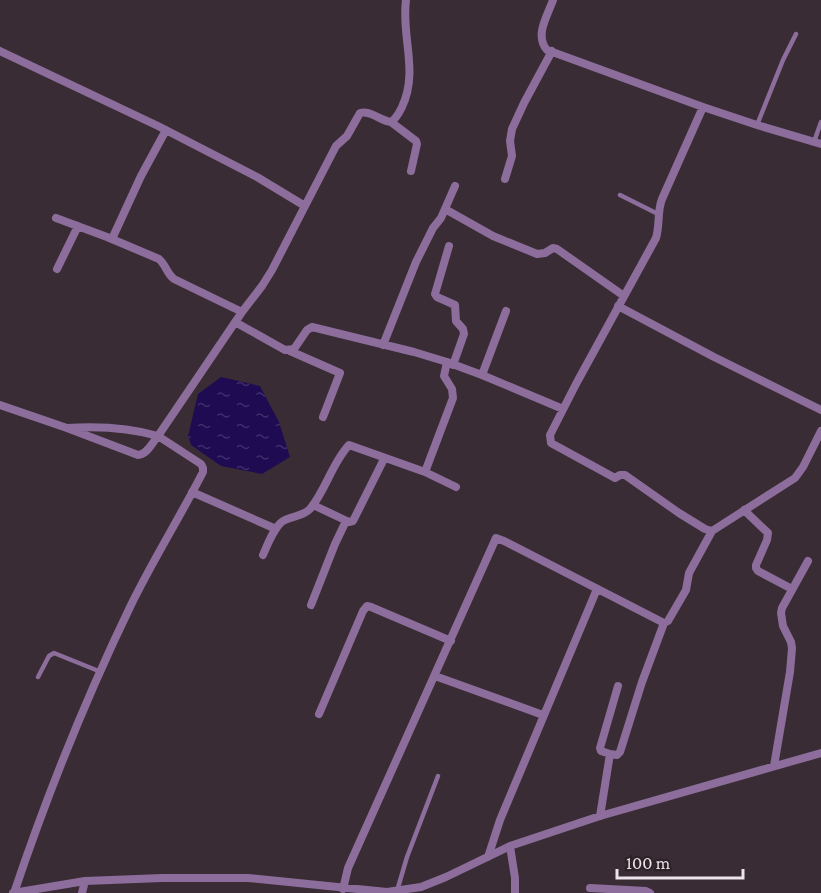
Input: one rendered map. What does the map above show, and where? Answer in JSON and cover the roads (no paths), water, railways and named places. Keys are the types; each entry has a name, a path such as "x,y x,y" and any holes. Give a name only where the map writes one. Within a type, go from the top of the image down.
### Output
{"street":[{"path":"391,122 397,116 406,98 410,75 406,0"},
{"path":"553,0 541,38 542,45 547,50 703,107 817,143"},
{"path":"0,51 166,130 257,177 305,206"},
{"path":"505,179 512,156 510,141 512,129 552,51"},
{"path":"703,107 662,199 656,238 549,439 553,445 615,478 620,475 625,476 679,513 712,531"},
{"path":"0,405 142,455 158,436 262,286 336,146 347,136 360,113 366,112 391,122 416,141 411,171"},
{"path":"112,239 141,176 166,130"},
{"path":"383,345 416,262 455,186"},
{"path":"445,209 493,236 537,254 545,253 553,248 557,249 624,297"},
{"path":"56,218 159,259 174,279 242,312"},
{"path":"57,269 78,226"},
{"path":"425,472 453,398 453,389 444,376 464,334 456,321 455,305 435,294 449,246"},
{"path":"618,306 821,410"},
{"path":"482,375 506,311"},
{"path":"235,322 285,351 290,351 340,373 323,417"},
{"path":"290,351 294,350 307,330 312,327 450,363 563,409"},
{"path":"68,428 92,426 118,428 158,436 201,464 203,468 132,604 100,672 34,831 13,893 84,881 141,878 248,878 387,892 421,887 510,846 600,816 821,753"},
{"path":"618,686 600,748 601,751 617,755 620,752 664,623 668,621 686,590 689,573 712,531 795,478 821,431"},
{"path":"263,555 276,529 285,520 303,515 312,505 349,445 425,472 456,487"},
{"path":"312,505 352,522 384,459"},
{"path":"192,492 276,529"},
{"path":"744,510 768,533 756,568 792,588"},
{"path":"311,605 346,520"},
{"path":"343,889 348,868 496,538 664,623"},
{"path":"774,766 792,648 783,626 781,613 808,561"},
{"path":"488,857 500,820 597,589"},
{"path":"319,714 367,606 451,641"},
{"path":"435,676 543,715"},
{"path":"600,816 610,754"},
{"path":"510,846 515,893"},
{"path":"82,893 84,881"},
{"path":"590,888 650,893"}],"lane":[{"path":"757,125 796,34"},
{"path":"817,143 821,122"},
{"path":"620,195 658,214"},
{"path":"38,677 49,656 54,653 100,672"},
{"path":"397,891 406,857 438,776"}],"water":[{"path":"221,377 260,386 279,422 290,457 262,474 221,466 191,445 188,436 198,394"}]}
